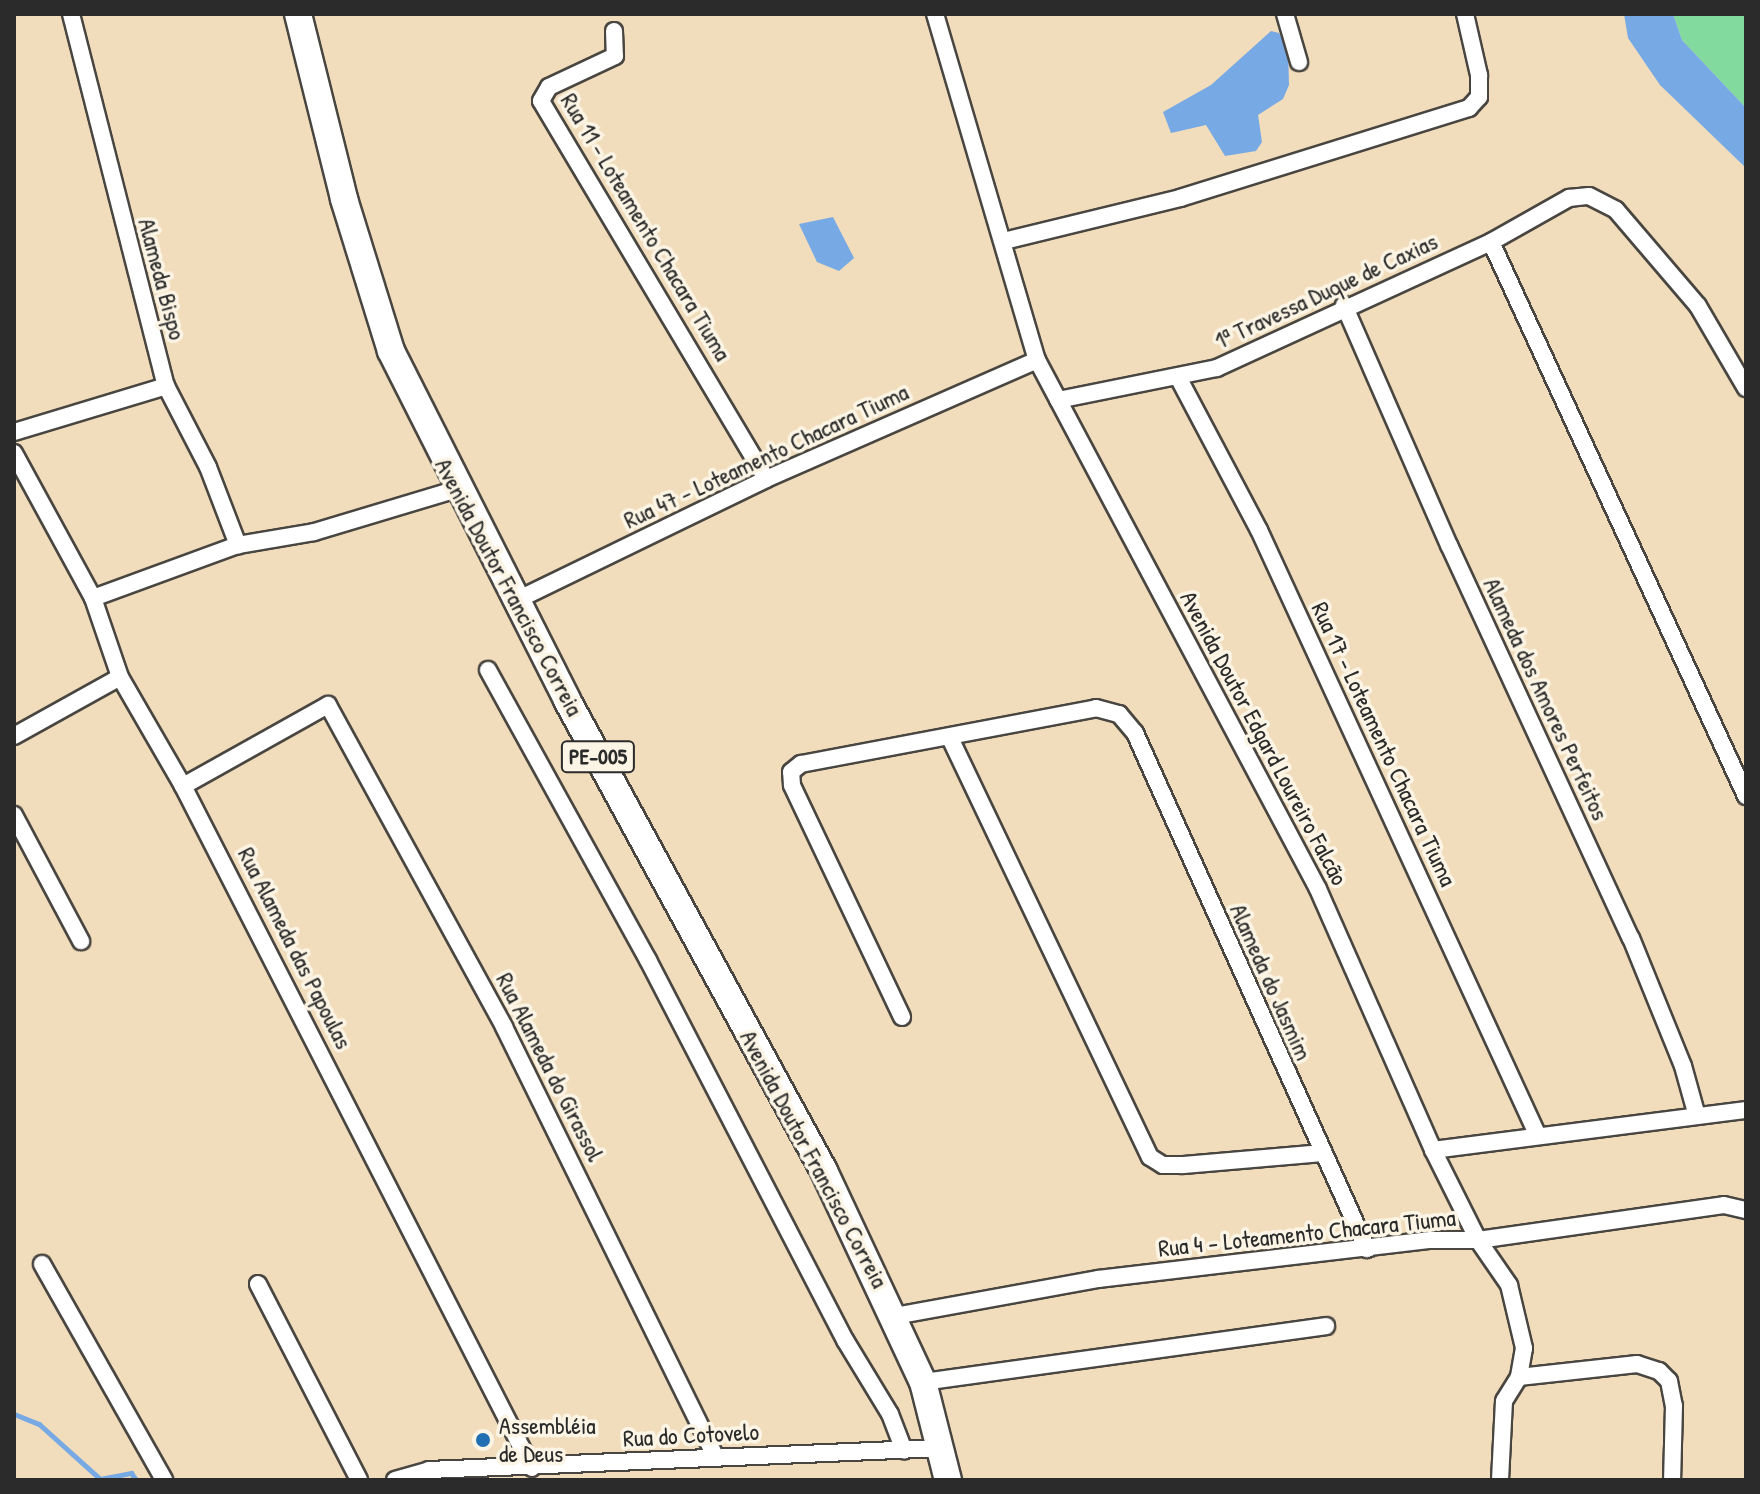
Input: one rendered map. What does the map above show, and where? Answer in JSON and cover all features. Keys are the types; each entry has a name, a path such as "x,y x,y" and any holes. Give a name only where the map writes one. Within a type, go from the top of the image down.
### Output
{"main road":[{"name":"Avenida Doutor Francisco Correia","path":"298,14 344,199 391,351 457,489 824,1171 895,1316 923,1382 944,1448 948,1480"}],"street":[{"name":"Alameda Bispo","path":"71,14 166,386 208,467 238,545"},
{"name":"Avenida Doutor Edgard Loureiro Falcão","path":"935,14 1037,360 1318,889 1433,1150 1478,1240 1509,1285 1524,1348 1519,1377 1504,1401 1500,1480"},
{"path":"1285,14 1299,62"},
{"path":"1004,241 1180,198 1469,108 1479,97 1478,65 1465,14"},
{"name":"Rua 11 - Loteamento Chacara Tiuma","path":"614,31 615,56 549,87 541,101 766,479"},
{"name":"1ª Travessa Duque de Caxias","path":"1058,400 1217,368 1344,305 1491,242 1569,198 1602,200 1698,306 1746,388"},
{"path":"1491,242 1746,796"},
{"name":"Alameda dos Amores Perfeitos","path":"1344,305 1449,545 1631,938 1683,1066 1697,1116"},
{"name":"Rua 47 - Loteamento Chacara Tiuma","path":"517,600 766,479 1037,360"},
{"name":"Rua 17 - Loteamento Chacara Tiuma","path":"1178,377 1259,530 1538,1136"},
{"path":"14,432 166,386"},
{"name":"Rua Alameda das Papoulas","path":"14,453 93,598 120,677 183,786 532,1468"},
{"path":"93,598 238,545 314,532 457,489"},
{"path":"488,670 648,960 845,1340 890,1414 904,1450"},
{"path":"14,736 120,677"},
{"name":"Rua Alameda do Girassol","path":"183,786 328,705 504,1027 716,1457"},
{"name":"Alameda do Jasmim","path":"951,740 1096,708 1119,714 1135,733 1367,1249"},
{"path":"902,1017 792,785 791,772 801,764 951,740 1150,1157 1163,1165 1323,1153"},
{"path":"14,815 81,941"},
{"path":"1433,1150 1746,1110"},
{"name":"Rua 4 - Loteamento Chacara Tiuma","path":"895,1316 1098,1279 1478,1240 1724,1205 1746,1210"},
{"path":"42,1264 164,1480"},
{"path":"258,1284 359,1480"},
{"path":"923,1382 1326,1326"},
{"path":"1519,1377 1637,1364 1659,1371 1669,1381 1674,1406 1672,1480"},
{"name":"Rua do Cotovelo","path":"395,1480 429,1470 944,1448"}],"green space":[{"path":"1673,14 1746,14 1746,108 1682,40"}],"water":[{"path":"1624,14 1673,14 1682,40 1746,108 1746,168 1660,85 1628,38"},
{"path":"1271,31 1279,33 1288,47 1289,85 1283,99 1258,115 1262,142 1256,151 1225,156 1206,125 1171,133 1163,112 1211,85"},
{"path":"833,217 854,258 839,271 817,262 799,224"}],"waterway":[{"path":"14,1414 39,1424 100,1479 131,1473 136,1480"}],"place":[{"name":"Assembléia de Deus","path":"483,1440"}]}
